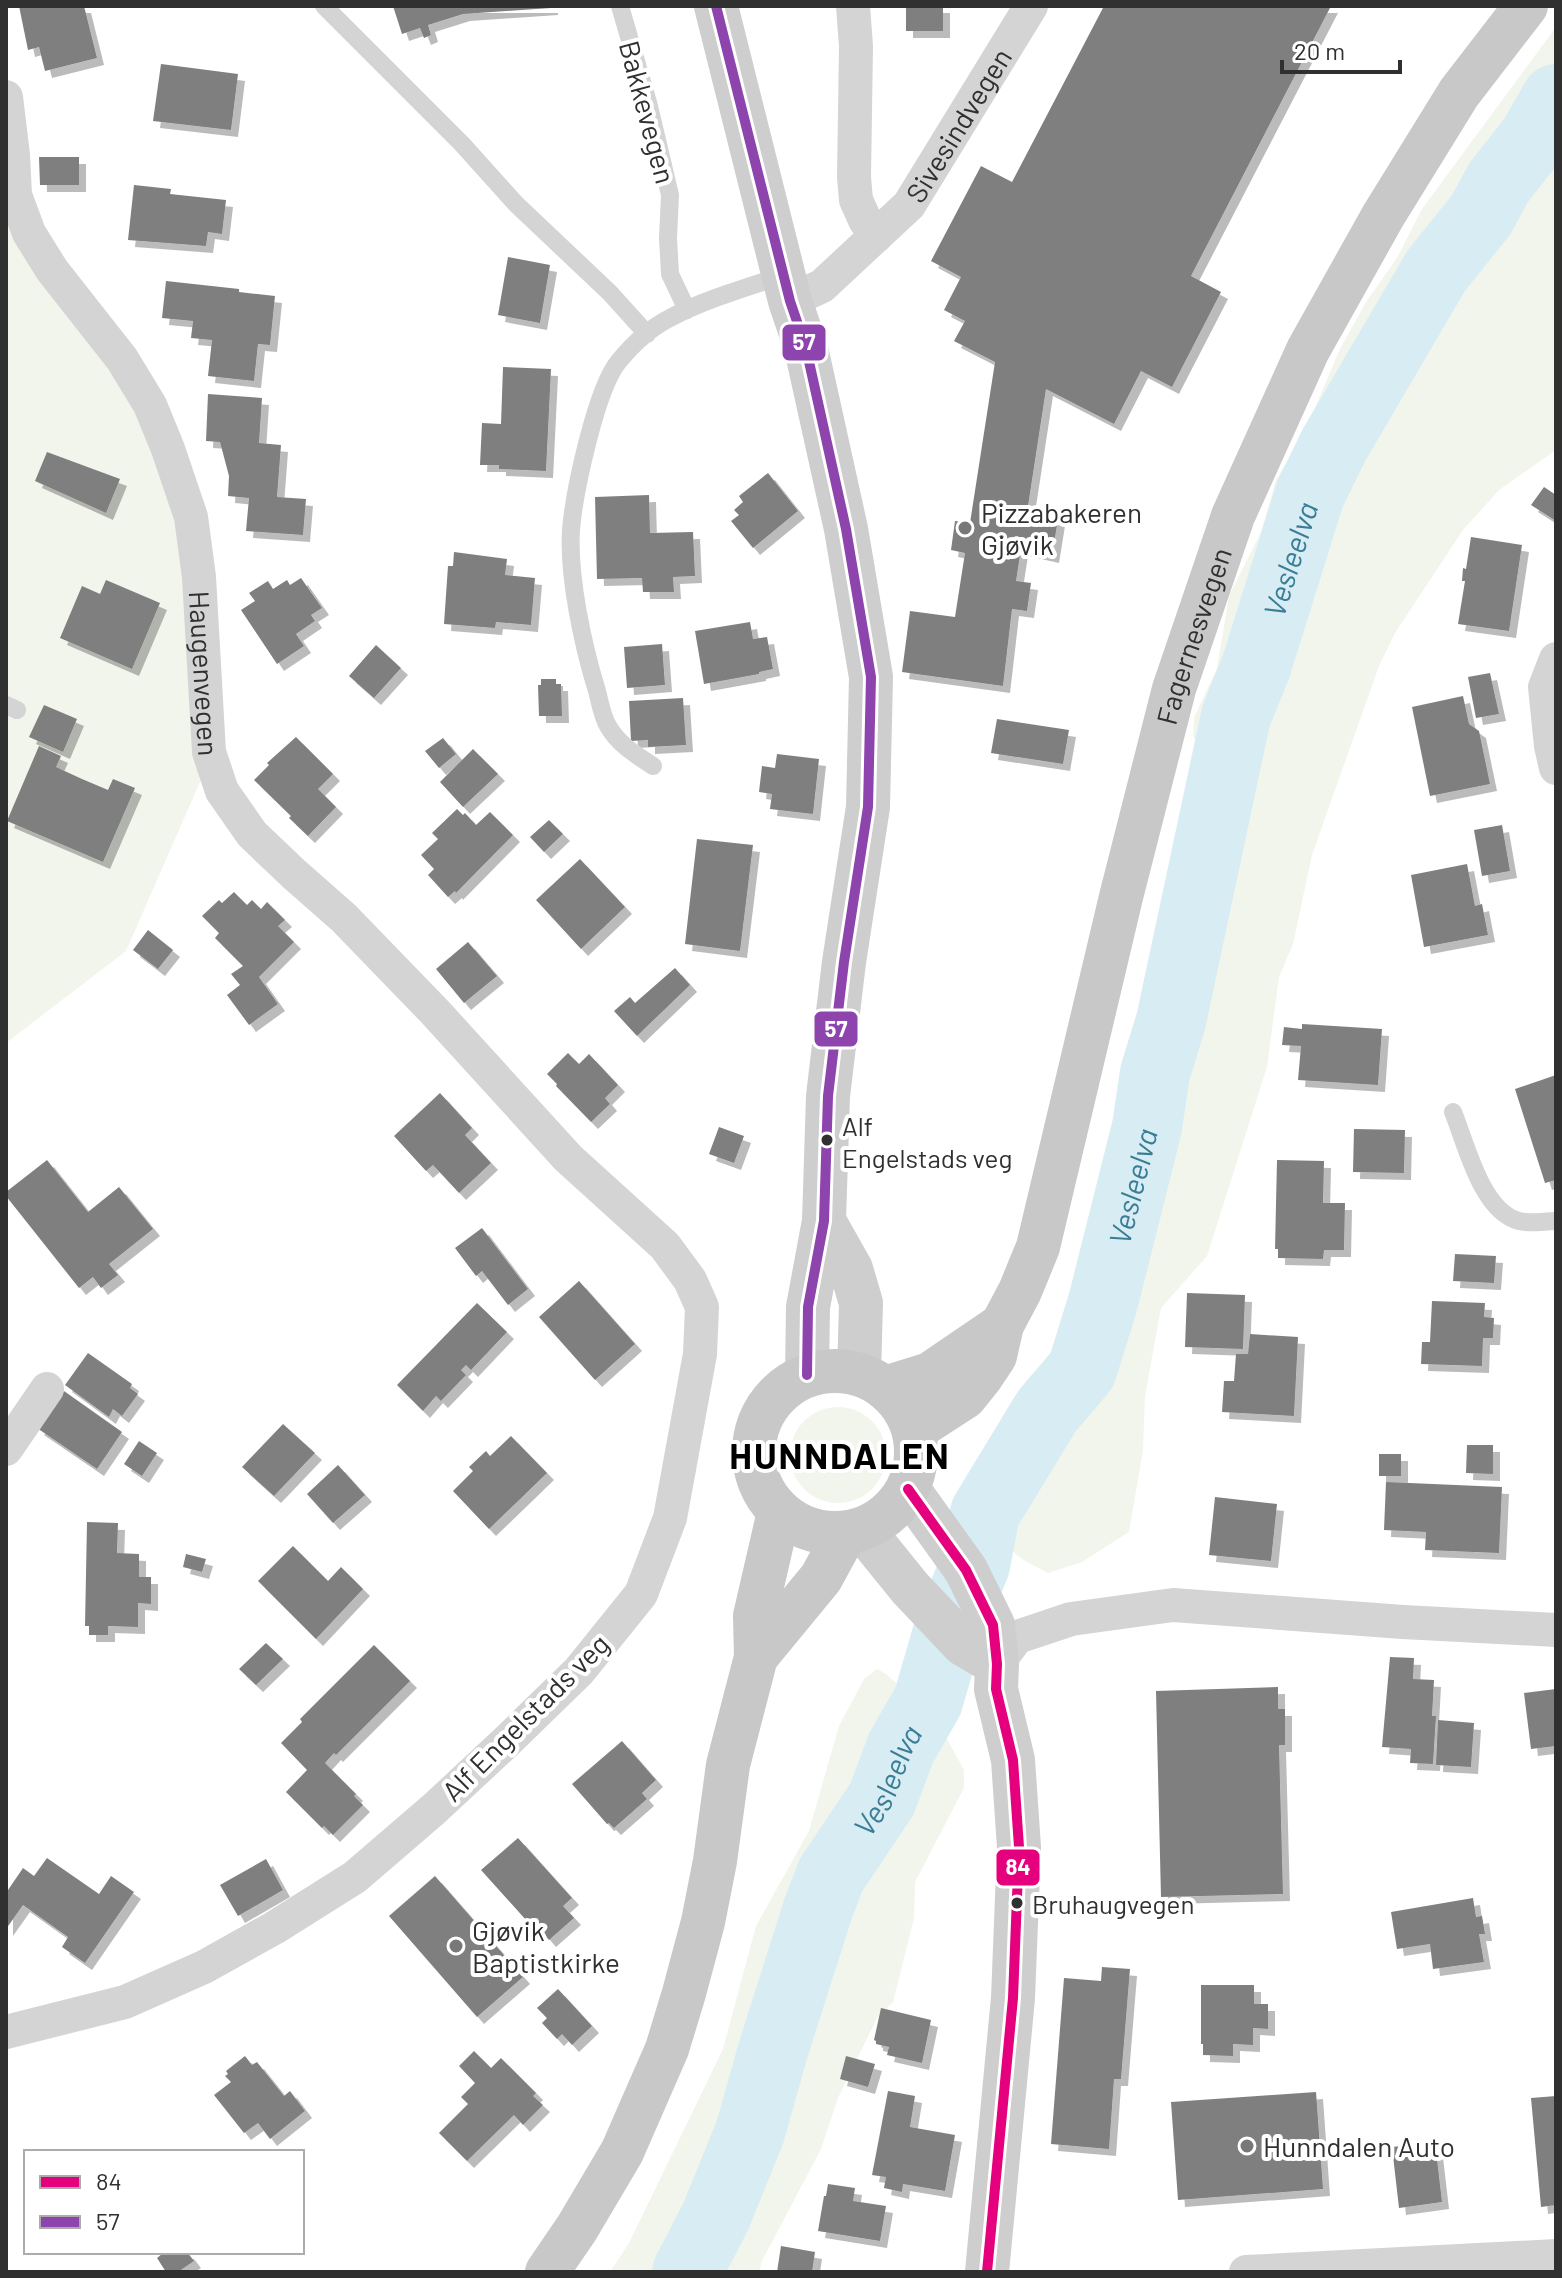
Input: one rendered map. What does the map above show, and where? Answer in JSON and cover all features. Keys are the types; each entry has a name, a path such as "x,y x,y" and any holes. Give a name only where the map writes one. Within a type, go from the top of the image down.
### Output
{"main road":[{"path":"716,6 787,288 806,348 846,529 871,677 868,807 844,962 828,1096 824,1221 808,1307 807,1375"},
{"name":"Fagernesvegen","path":"914,1430 965,1397 995,1356 1002,1325 1038,1247 1174,689 1233,516 1308,350 1383,216 1459,93 1526,6"},
{"path":"824,1221 851,1269 861,1303 872,1381"},
{"name":"Fagernesvegen","path":"872,1381 930,1374 1002,1325"},
{"path":"837,1370 872,1381 900,1402 914,1430 917,1460 908,1489 896,1508 884,1519 854,1532 793,1524 779,1512 758,1484 753,1456 761,1416 773,1399 797,1379 807,1375 837,1370"},
{"path":"908,1489 966,1570 993,1625 996,1689 1013,1760 1019,1847 1013,1998 987,2272"},
{"path":"547,2272 622,2152 667,2049 703,1922 728,1765 756,1657 755,1616 779,1512"},
{"path":"756,1657 821,1578 854,1532"},
{"path":"854,1532 963,1644 997,1664"}],"street":[{"path":"853,6 856,200 876,236"},
{"name":"Sivesindvegen","path":"787,288 822,286 909,205 1031,6"},
{"name":"Haugenvegen","path":"6,97 15,195 29,233 52,270 122,359 150,405 191,517 199,577 209,752 222,791 252,834 344,918 568,1158"},
{"path":"1556,659 1545,687 1556,768"},
{"name":"Alf Engelstads veg","path":"6,2032 125,2002 178,1979 274,1928 355,1877 495,1753 579,1671 641,1594 670,1518 700,1354 702,1307 690,1280 665,1246 568,1158"},
{"path":"6,1449 47,1389"},
{"path":"997,1664 1017,1637 1071,1619 1173,1605 1556,1630"},
{"path":"1246,2272 1404,2268 1556,2256"}],"lane":[{"path":"324,6 462,144 516,204 610,293 647,334"},
{"name":"Bakkevegen","path":"620,6 649,106 670,195 670,274 687,310"},
{"path":"653,766 623,746 606,724 587,659 571,565 571,531 575,499 594,421 604,388 616,364 668,318 687,310 787,288"},
{"path":"1453,1112 1483,1189 1496,1206 1518,1221 1556,1221"}],"shaded area":[{"path":"1556,27 1556,450 1499,490 1463,530 1395,633 1379,666 1312,855 1293,944 1279,977 1267,1067 1207,1256 1161,1308 1145,1396 1143,1450 1129,1532 1082,1562 1048,1573 1012,1551 1002,1526 1025,1498 1065,1438 1159,1165 1171,1111 1194,1043 1211,953 1239,849 1233,813 1220,780 1193,736 1194,718 1217,668 1229,596 1261,532 1276,480 1304,433 1340,349 1366,302 1397,258 1422,209"},
{"path":"6,176 160,408 217,743 126,951 6,1043"},
{"path":"838,1407 856,1411 872,1421 882,1437 886,1455 882,1473 872,1489 856,1499 838,1503 820,1499 804,1489 794,1473 790,1455 794,1437 804,1421 820,1411"},
{"path":"877,1669 913,1698 947,1739 964,1770 964,1788 915,1882 914,1918 893,2002 878,2016 838,2098 821,2149 759,2272 610,2272 629,2243 723,2049 756,1926 809,1831 839,1726 864,1679"}],"building":[{"path":"19,6 84,6 97,58 45,71 39,47 28,50"},
{"path":"393,6 551,8 463,14 428,25 431,35 424,38 420,28 402,34"},
{"path":"906,6 943,6 943,31 906,31"},
{"path":"1104,6 1331,6 1191,276 1221,292 1172,387 1141,371 1114,424 1046,389 1026,519 1038,521 1040,516 1058,519 1052,556 1021,549 1016,581 1031,583 1027,611 1012,609 1003,686 902,672 910,611 955,617 965,553 951,550 955,521 970,523 995,362 954,341 965,321 944,310 961,277 931,261 981,166 1012,182"},
{"path":"161,64 238,74 231,130 153,121"},
{"path":"39,157 79,157 79,185 40,185"},
{"path":"134,185 171,189 170,194 226,200 222,234 208,232 206,246 128,240"},
{"path":"508,257 550,265 540,323 498,315"},
{"path":"166,281 275,296 270,345 258,344 254,381 208,376 212,340 191,338 193,321 162,318"},
{"path":"503,367 551,369 546,471 480,465 482,423 501,424"},
{"path":"208,394 262,398 259,443 281,445 277,497 306,499 303,535 246,531 249,498 228,496 229,476 220,442 206,441"},
{"path":"47,452 120,479 106,513 35,481"},
{"path":"768,473 798,511 753,548 731,521 739,515 734,510 743,502 739,496"},
{"path":"1544,487 1556,495 1556,521 1531,505"},
{"path":"649,495 650,533 693,532 695,576 673,577 674,592 643,592 642,578 597,579 595,497"},
{"path":"1471,537 1522,545 1509,631 1458,624 1465,581 1462,581 1463,568 1466,569"},
{"path":"454,552 507,559 505,575 535,578 531,625 496,622 495,628 444,624 448,566 453,566"},
{"path":"301,578 322,608 311,615 315,621 296,634 304,646 277,664 241,610 255,601 249,593 268,581 273,589 287,580 290,585"},
{"path":"106,580 160,603 132,669 60,638 82,586 100,594"},
{"path":"750,622 753,639 767,637 773,669 704,684 695,631"},
{"path":"662,644 665,685 627,688 624,647"},
{"path":"376,645 401,668 374,698 349,676"},
{"path":"1490,673 1499,714 1476,718 1468,677"},
{"path":"541,679 556,679 556,684 561,684 562,716 539,716 538,685 541,685"},
{"path":"1463,696 1469,724 1479,731 1490,784 1430,796 1412,707"},
{"path":"683,698 686,745 648,747 648,740 631,741 629,701"},
{"path":"44,705 77,719 63,752 29,737"},
{"path":"997,719 1069,730 1063,764 991,753"},
{"path":"296,737 333,774 318,789 336,807 308,836 254,780 269,765 267,763"},
{"path":"443,738 456,754 439,768 425,751"},
{"path":"39,746 61,756 56,767 82,779 108,790 113,779 135,788 103,862 7,821"},
{"path":"473,749 498,774 463,807 440,782"},
{"path":"777,754 819,759 813,814 770,809 772,794 759,792 762,766 775,768"},
{"path":"457,809 476,825 490,812 513,835 456,893 448,897 428,875 434,869 421,855 438,839 432,833"},
{"path":"549,820 563,834 544,852 530,837"},
{"path":"1502,825 1510,871 1482,876 1474,830"},
{"path":"697,839 753,845 740,951 685,944"},
{"path":"580,859 625,907 581,949 536,900"},
{"path":"1467,864 1475,906 1482,904 1488,935 1424,947 1411,875"},
{"path":"234,892 247,905 252,900 261,909 267,902 285,920 278,926 294,942 259,977 278,1004 249,1025 227,995 240,985 231,974 243,966 215,938 219,933 202,916 219,900 222,903"},
{"path":"148,930 173,950 158,969 133,950"},
{"path":"468,942 497,976 464,1003 436,969"},
{"path":"675,968 690,985 637,1036 614,1011 630,997 635,1003"},
{"path":"1302,1024 1382,1029 1378,1085 1298,1080 1301,1046 1282,1045 1284,1027 1302,1029"},
{"path":"568,1053 579,1064 589,1054 618,1085 605,1098 610,1104 591,1122 547,1074"},
{"path":"1556,1075 1556,1180 1545,1183 1515,1089"},
{"path":"440,1093 472,1128 465,1135 491,1163 459,1193 433,1165 426,1171 394,1136"},
{"path":"719,1127 744,1136 734,1163 709,1154"},
{"path":"1354,1129 1405,1130 1404,1173 1353,1172"},
{"path":"47,1160 88,1212 119,1187 153,1229 109,1264 118,1275 101,1288 93,1277 79,1288 6,1196 6,1192"},
{"path":"1277,1160 1324,1161 1323,1203 1345,1203 1344,1250 1324,1250 1323,1259 1278,1258 1278,1249 1275,1249"},
{"path":"482,1228 528,1289 508,1305 482,1271 476,1276 455,1248"},
{"path":"1455,1254 1496,1256 1494,1283 1453,1281"},
{"path":"579,1281 635,1344 595,1380 539,1317"},
{"path":"1187,1293 1245,1295 1243,1349 1185,1347"},
{"path":"1432,1301 1485,1303 1484,1317 1494,1318 1493,1338 1483,1338 1482,1366 1421,1364 1422,1342 1430,1342"},
{"path":"477,1303 507,1332 471,1370 466,1365 461,1370 466,1375 441,1401 436,1396 423,1411 397,1385"},
{"path":"1250,1334 1298,1337 1294,1416 1222,1412 1224,1381 1234,1381 1236,1354 1248,1354"},
{"path":"88,1353 132,1384 130,1388 138,1394 122,1416 113,1409 109,1417 65,1385"},
{"path":"64,1391 122,1432 97,1469 37,1428"},
{"path":"283,1424 315,1453 274,1496 242,1467"},
{"path":"511,1436 547,1473 489,1529 453,1491 473,1471 469,1467 486,1451 490,1456"},
{"path":"139,1441 157,1453 142,1476 124,1464"},
{"path":"1467,1445 1493,1445 1493,1474 1466,1473"},
{"path":"1379,1454 1401,1454 1401,1476 1379,1476"},
{"path":"338,1465 365,1495 333,1523 307,1494"},
{"path":"1386,1482 1502,1487 1499,1553 1425,1550 1426,1532 1384,1530"},
{"path":"1215,1497 1277,1504 1271,1561 1209,1555"},
{"path":"87,1522 118,1523 117,1553 139,1554 139,1577 151,1577 151,1604 138,1603 138,1627 108,1626 108,1635 89,1635 89,1626 85,1626"},
{"path":"293,1546 328,1581 341,1567 363,1589 316,1639 258,1581"},
{"path":"186,1554 206,1559 202,1572 183,1567"},
{"path":"266,1643 283,1659 256,1685 239,1669"},
{"path":"374,1645 410,1681 325,1763 363,1805 333,1835 286,1792 307,1770 281,1743 302,1722 300,1719"},
{"path":"1390,1657 1414,1658 1413,1679 1434,1680 1432,1716 1436,1716 1433,1764 1410,1763 1411,1749 1382,1747"},
{"path":"1278,1687 1278,1709 1285,1709 1285,1745 1279,1745 1283,1894 1161,1897 1156,1691"},
{"path":"1556,1689 1556,1746 1531,1749 1524,1693"},
{"path":"1438,1720 1474,1723 1471,1767 1436,1765"},
{"path":"622,1741 656,1780 642,1793 647,1799 614,1828 572,1784"},
{"path":"518,1838 572,1898 563,1906 574,1918 549,1940 538,1927 535,1930 481,1870"},
{"path":"47,1858 99,1894 111,1876 134,1892 85,1963 62,1947 68,1937 23,1905 6,1929 6,1893 23,1868 34,1876"},
{"path":"266,1859 283,1890 238,1916 220,1885"},
{"name":"Gjøvik Baptistkirke","path":"435,1876 523,1977 477,2017 389,1916"},
{"path":"1473,1898 1476,1917 1482,1916 1485,1934 1479,1934 1484,1962 1433,1969 1430,1944 1397,1949 1391,1912"},
{"path":"1102,1967 1130,1969 1121,2079 1114,2079 1109,2149 1051,2144 1064,1978 1101,1981"},
{"path":"1201,1985 1254,1985 1254,2004 1268,2004 1268,2029 1253,2028 1253,2045 1233,2044 1233,2056 1203,2055"},
{"path":"558,1989 592,2026 572,2045 562,2034 557,2039 542,2023 547,2018 537,2008"},
{"path":"881,2008 931,2020 922,2063 887,2055 889,2047 876,2044 874,2040"},
{"path":"474,2051 491,2068 501,2058 536,2093 533,2096 543,2105 523,2125 514,2115 467,2161 439,2133 468,2104 461,2097 475,2083 459,2066"},
{"path":"245,2056 252,2065 257,2062 284,2096 290,2091 305,2111 270,2139 258,2123 244,2133 214,2095 231,2082 225,2076 228,2074 226,2071"},
{"path":"846,2056 875,2064 868,2087 840,2079"},
{"path":"888,2091 915,2096 910,2127 955,2135 945,2191 903,2184 902,2192 884,2188 886,2177 872,2175"},
{"name":"Hunndalen Auto","path":"1316,2092 1323,2189 1178,2200 1171,2102"},
{"path":"1556,2096 1556,2205 1541,2207 1531,2098"},
{"path":"1435,2142 1442,2202 1399,2208 1392,2147"},
{"path":"828,2184 855,2188 853,2201 886,2206 880,2241 818,2231"},
{"path":"781,2246 815,2252 812,2272 777,2272"},
{"path":"162,2254 189,2254 194,2261 178,2272 166,2272 157,2258"}],"waterway":[{"name":"Vesleelva","path":"687,2272 716,2216 750,2132 774,2047 831,1875 882,1799 901,1748 928,1701 948,1632 975,1565 985,1513 1047,1411 1082,1370 1103,1302 1147,1127 1155,1073 1171,1021 1236,716 1256,667 1310,494 1334,445 1436,271 1481,215 1499,182 1533,139 1556,99"}],"transit line":[{"name":"57","path":"716,6 790,301 806,348 846,529 871,677 868,807 844,962 828,1096 824,1221 808,1307 807,1375"},
{"name":"84","path":"908,1489 966,1570 993,1625 996,1689 1013,1760 1019,1847 1013,1998 987,2272"}],"place":[{"name":"Pizzabakeren Gjøvik","path":"965,528"},
{"name":"Alf Engelstads veg","path":"827,1140"},
{"name":"Bruhaugvegen","path":"1017,1903"},
{"name":"Gjøvik Baptistkirke","path":"456,1946"},
{"name":"Hunndalen Auto","path":"1247,2146"}],"district":[{"name":"HUNNDALEN","path":"840,1454"}]}
